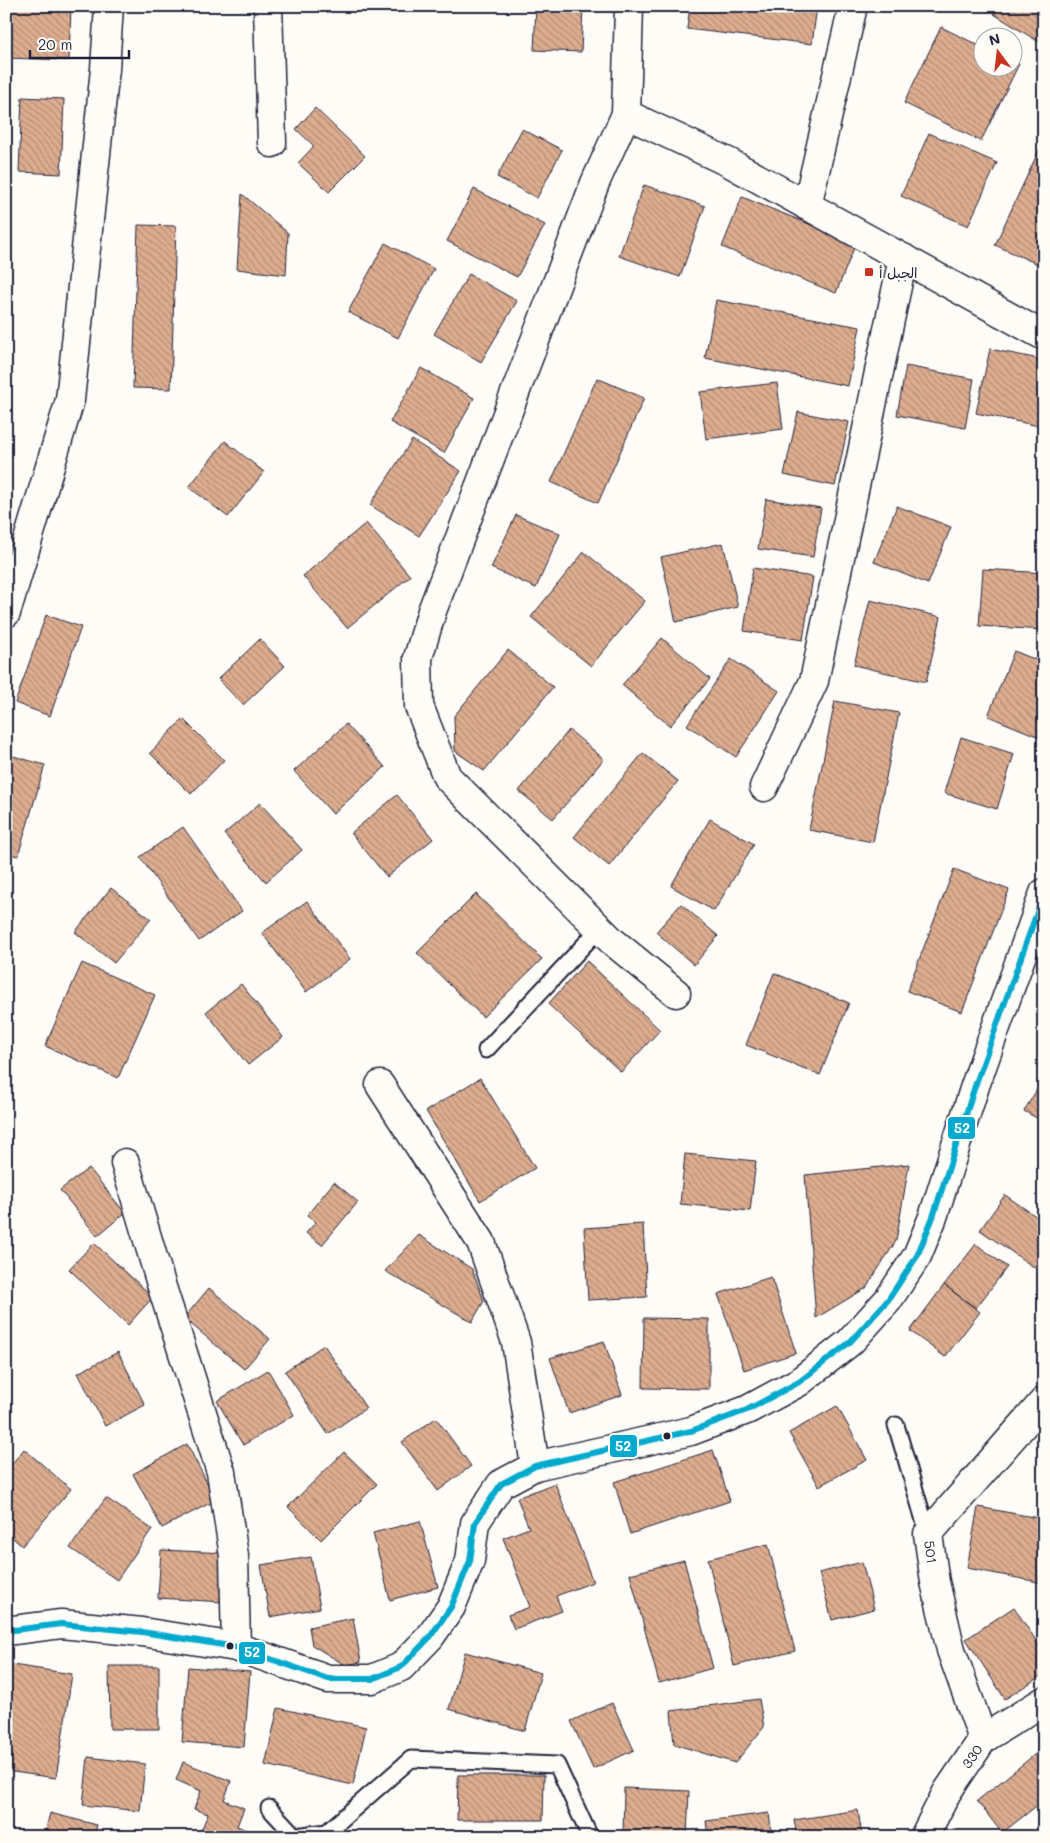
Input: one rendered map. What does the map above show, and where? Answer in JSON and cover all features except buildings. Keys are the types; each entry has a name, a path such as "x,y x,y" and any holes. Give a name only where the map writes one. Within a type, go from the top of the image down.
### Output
{"street":[{"path":"6,613 70,400 105,69 109,6"},
{"path":"268,6 272,143"},
{"path":"629,6 626,114 595,183 432,611 418,658 419,706 447,777 612,941 676,993"},
{"path":"807,206 853,6"},
{"path":"626,114 730,164 1044,336"},
{"path":"764,787 814,681 903,258"},
{"path":"6,1631 61,1624 142,1632 236,1647 328,1679 372,1679 401,1667 430,1637 450,1607 470,1561 475,1523 501,1484 535,1466 691,1431 747,1410 799,1382 843,1348 888,1300 917,1256 932,1217 975,1086 1044,893"},
{"path":"380,1085 481,1242 516,1342 535,1466"},
{"path":"126,1163 161,1284 221,1472 234,1556 236,1647"},
{"name":"501","path":"982,1739 951,1650 935,1582 928,1534 1044,1401"},
{"name":"330","path":"924,1837 947,1792 982,1739 1044,1701"}],"lane":[{"path":"486,1050 600,928"},
{"path":"896,1425 928,1534"},
{"path":"269,1808 295,1836 327,1832 411,1760 557,1765 590,1837"}],"transit line":[{"name":"52","path":"6,1631 61,1624 142,1632 236,1647 328,1679 372,1679 401,1667 430,1637 451,1607 470,1561 475,1523 501,1484 535,1466 691,1431 747,1410 799,1382 850,1342 888,1300 917,1256 933,1217 975,1086 1044,893"}],"place":[{"name":"الجبل أ","path":"869,272"}]}
